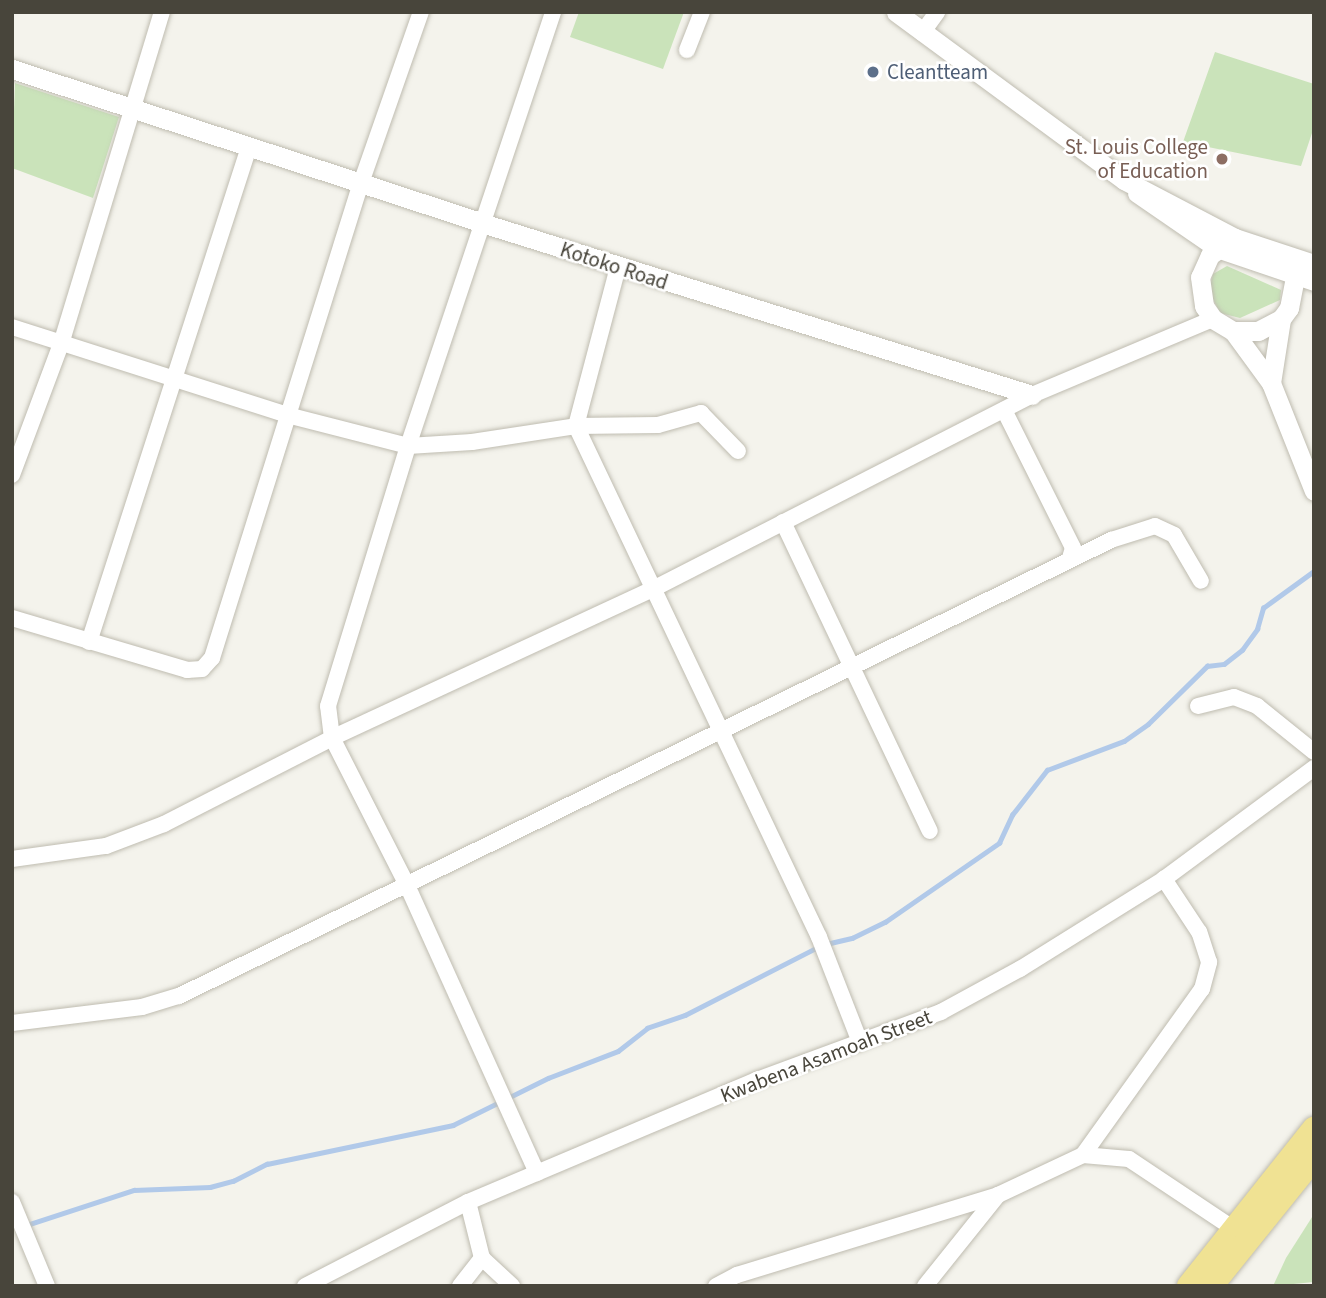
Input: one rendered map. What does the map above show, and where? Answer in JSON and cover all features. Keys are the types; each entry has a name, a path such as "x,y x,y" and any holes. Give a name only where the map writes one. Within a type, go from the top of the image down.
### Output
{"highway":[{"path":"1211,1286 1241,1234 1314,1129"},
{"path":"1189,1286 1314,1158"}],"street":[{"path":"12,475 61,344 162,12"},
{"path":"12,618 187,670 202,669 212,657 291,416 361,183 421,12"},
{"path":"537,1172 407,886 332,738 328,706 331,689 408,446 553,12"},
{"path":"687,50 702,12"},
{"path":"896,12 1124,180 1235,238 1314,264"},
{"path":"922,33 937,12"},
{"name":"Kotoko Road","path":"12,69 618,267 1032,395"},
{"path":"89,642 249,147"},
{"path":"1124,180 1144,201 1186,229 1211,255 1304,279"},
{"path":"1235,238 1211,255 1200,292 1213,319 1233,331 1271,383 1314,491"},
{"path":"1285,255 1304,279"},
{"path":"618,267 576,426 819,937 860,1042"},
{"path":"1271,383 1285,314 1304,279"},
{"path":"1233,331 1258,331 1285,314 1314,289"},
{"path":"12,859 132,838 332,738 653,589 1032,395 1213,319"},
{"path":"12,327 291,416 408,446 472,442 576,426 657,425 701,413 738,451"},
{"path":"1004,410 1073,548 1070,558"},
{"path":"783,522 930,831"},
{"path":"12,1023 161,1003 721,733 1070,558 1155,526 1174,535 1201,581"},
{"path":"1198,706 1234,697 1257,706 1314,752"},
{"name":"Kwabena Asamoah Street","path":"305,1286 468,1202 537,1172 941,1012 1020,969 1164,879 1314,768"},
{"path":"716,1286 737,1275 998,1195 1083,1155 1202,989 1209,962 1199,932 1164,879"},
{"path":"1083,1155 1129,1159 1241,1234"},
{"path":"925,1286 998,1195"},
{"path":"468,1202 482,1258 512,1286"},
{"path":"14,1209 47,1286"},
{"path":"460,1286 482,1258"}],"green space":[{"path":"579,12 684,12 663,69 570,37"},
{"path":"1215,52 1314,84 1314,127 1301,166 1208,147 1205,155 1195,154 1183,142"},
{"path":"15,83 119,117 93,198 12,168"},
{"path":"1227,266 1281,290 1280,300 1240,318 1220,313 1209,291 1213,274"},
{"path":"1314,1214 1314,1282 1273,1286 1286,1258"}],"waterway":[{"path":"826,944 852,938 885,922 999,843 1012,815 1047,770 1124,741 1148,724 1207,666 1224,664 1242,650 1257,629 1263,608 1314,571"},
{"path":"27,1225 134,1190 210,1187 233,1181 267,1164 453,1125 548,1078 618,1051 647,1028 685,1015 818,947"}],"place":[{"name":"Cleantteam","path":"873,72"},
{"name":"St. Louis College of Education","path":"1222,159"}]}
